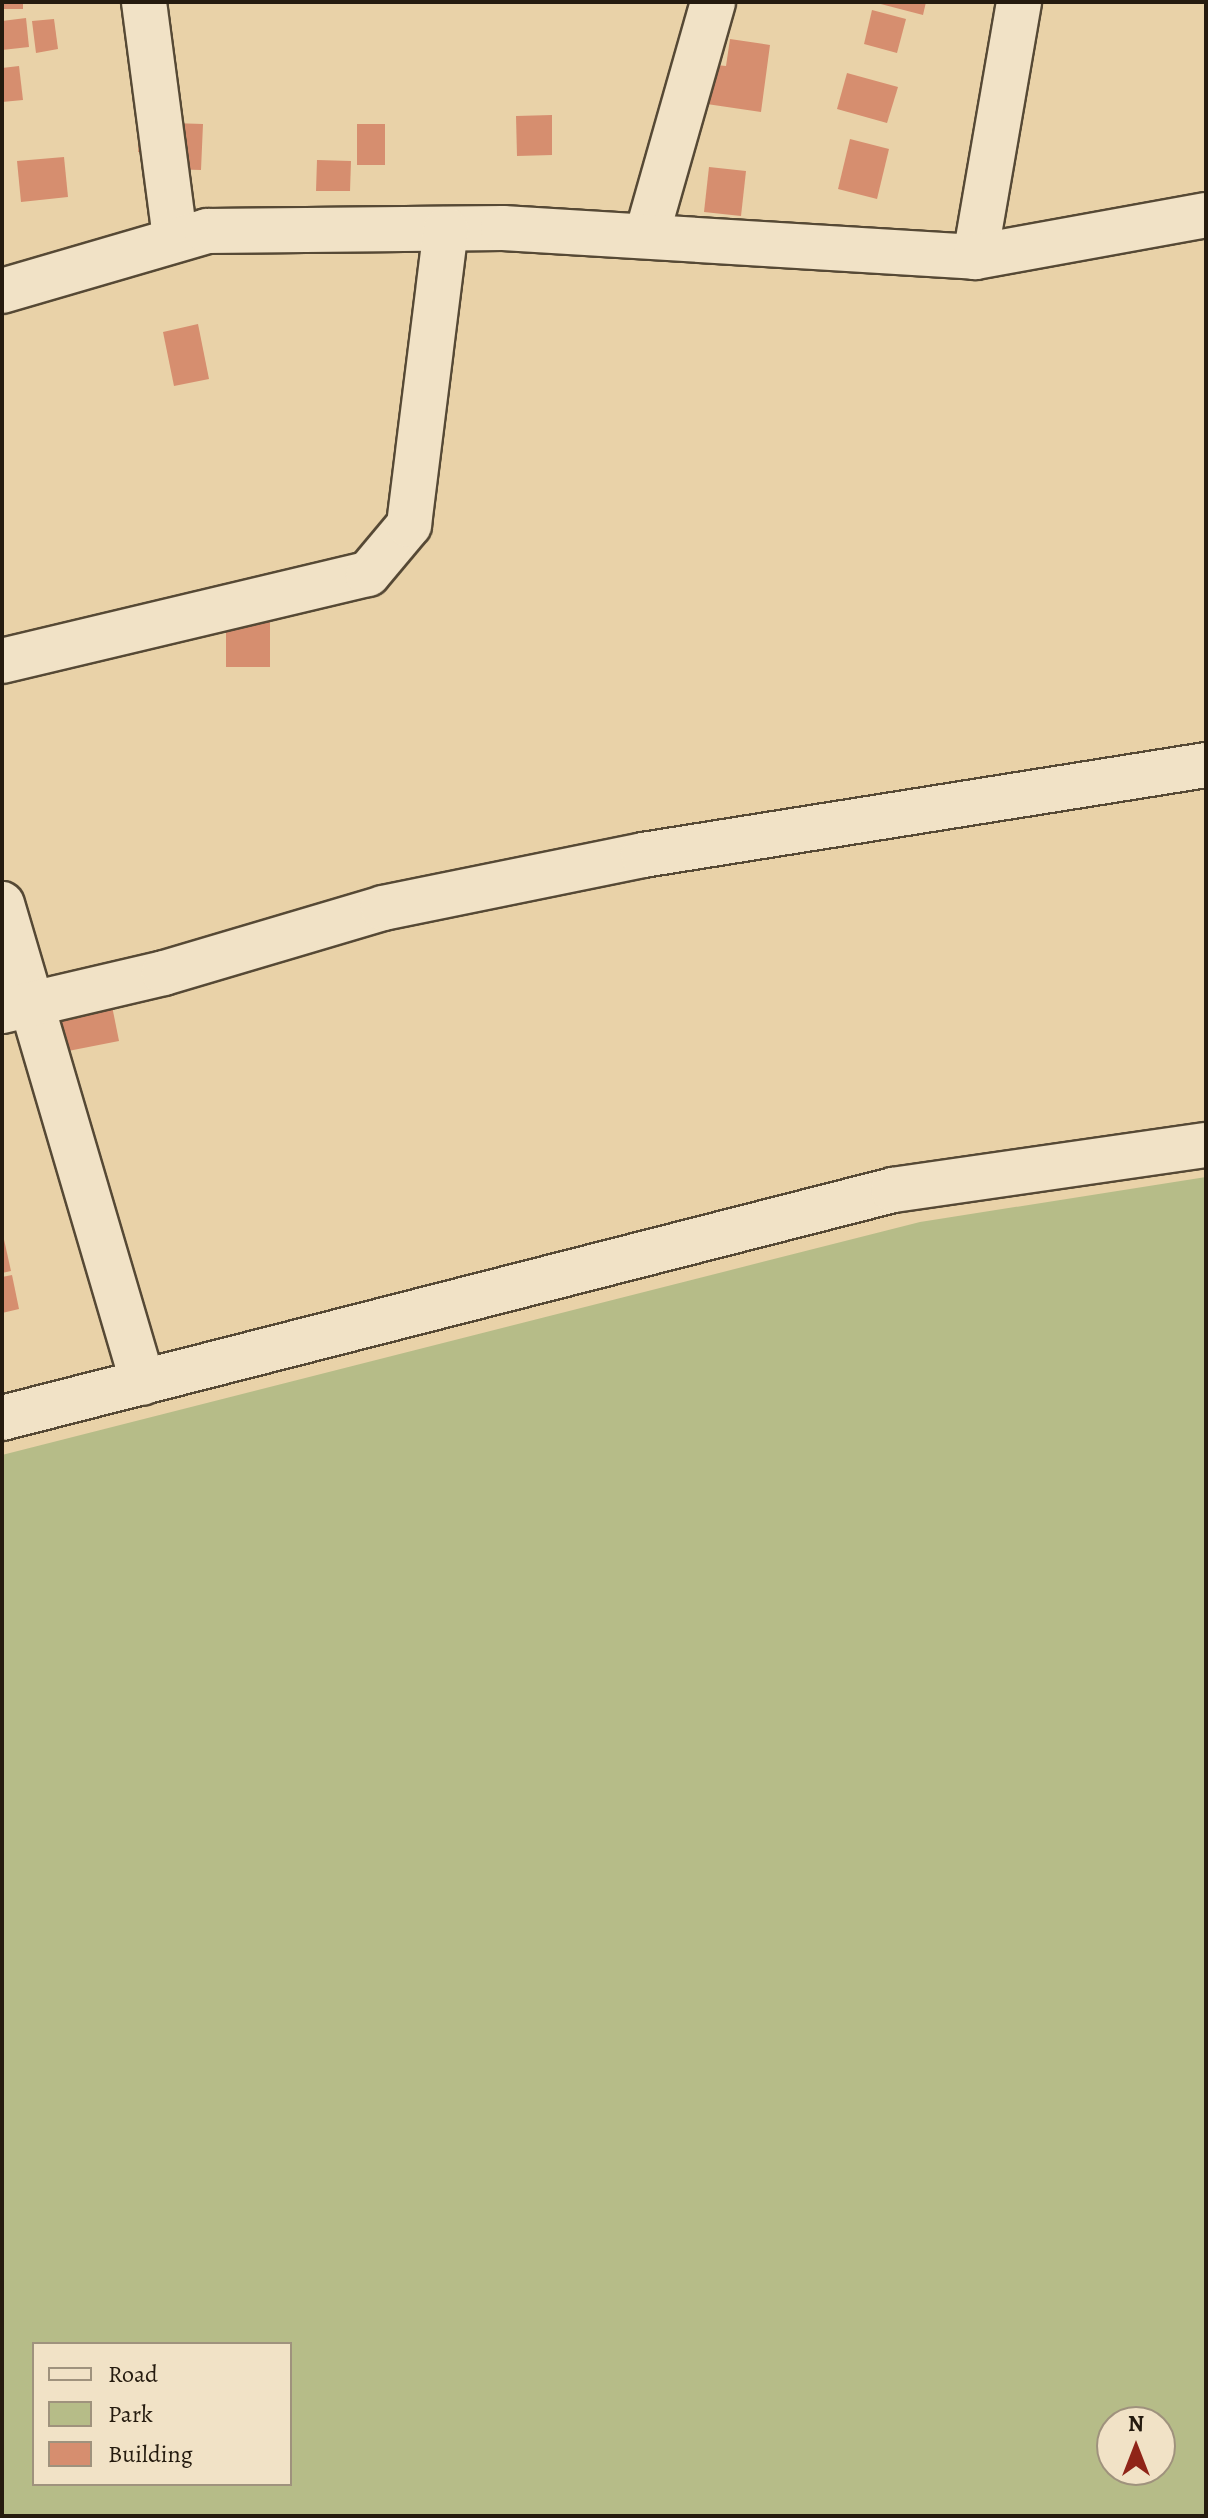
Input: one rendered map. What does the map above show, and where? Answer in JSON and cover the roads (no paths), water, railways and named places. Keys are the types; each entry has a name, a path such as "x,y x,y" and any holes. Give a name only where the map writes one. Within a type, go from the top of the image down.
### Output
{"street":[{"path":"144,2 175,239"},
{"path":"647,234 713,2"},
{"path":"975,257 1019,2"},
{"path":"2,291 207,231 446,229 647,234 975,257 1206,215"},
{"path":"2,661 368,574 409,525 446,229"},
{"path":"17,1007 164,973 383,908 581,868 1206,765"},
{"path":"2,904 17,1007 143,1383"},
{"path":"2,1418 893,1190 1206,1145"}]}
